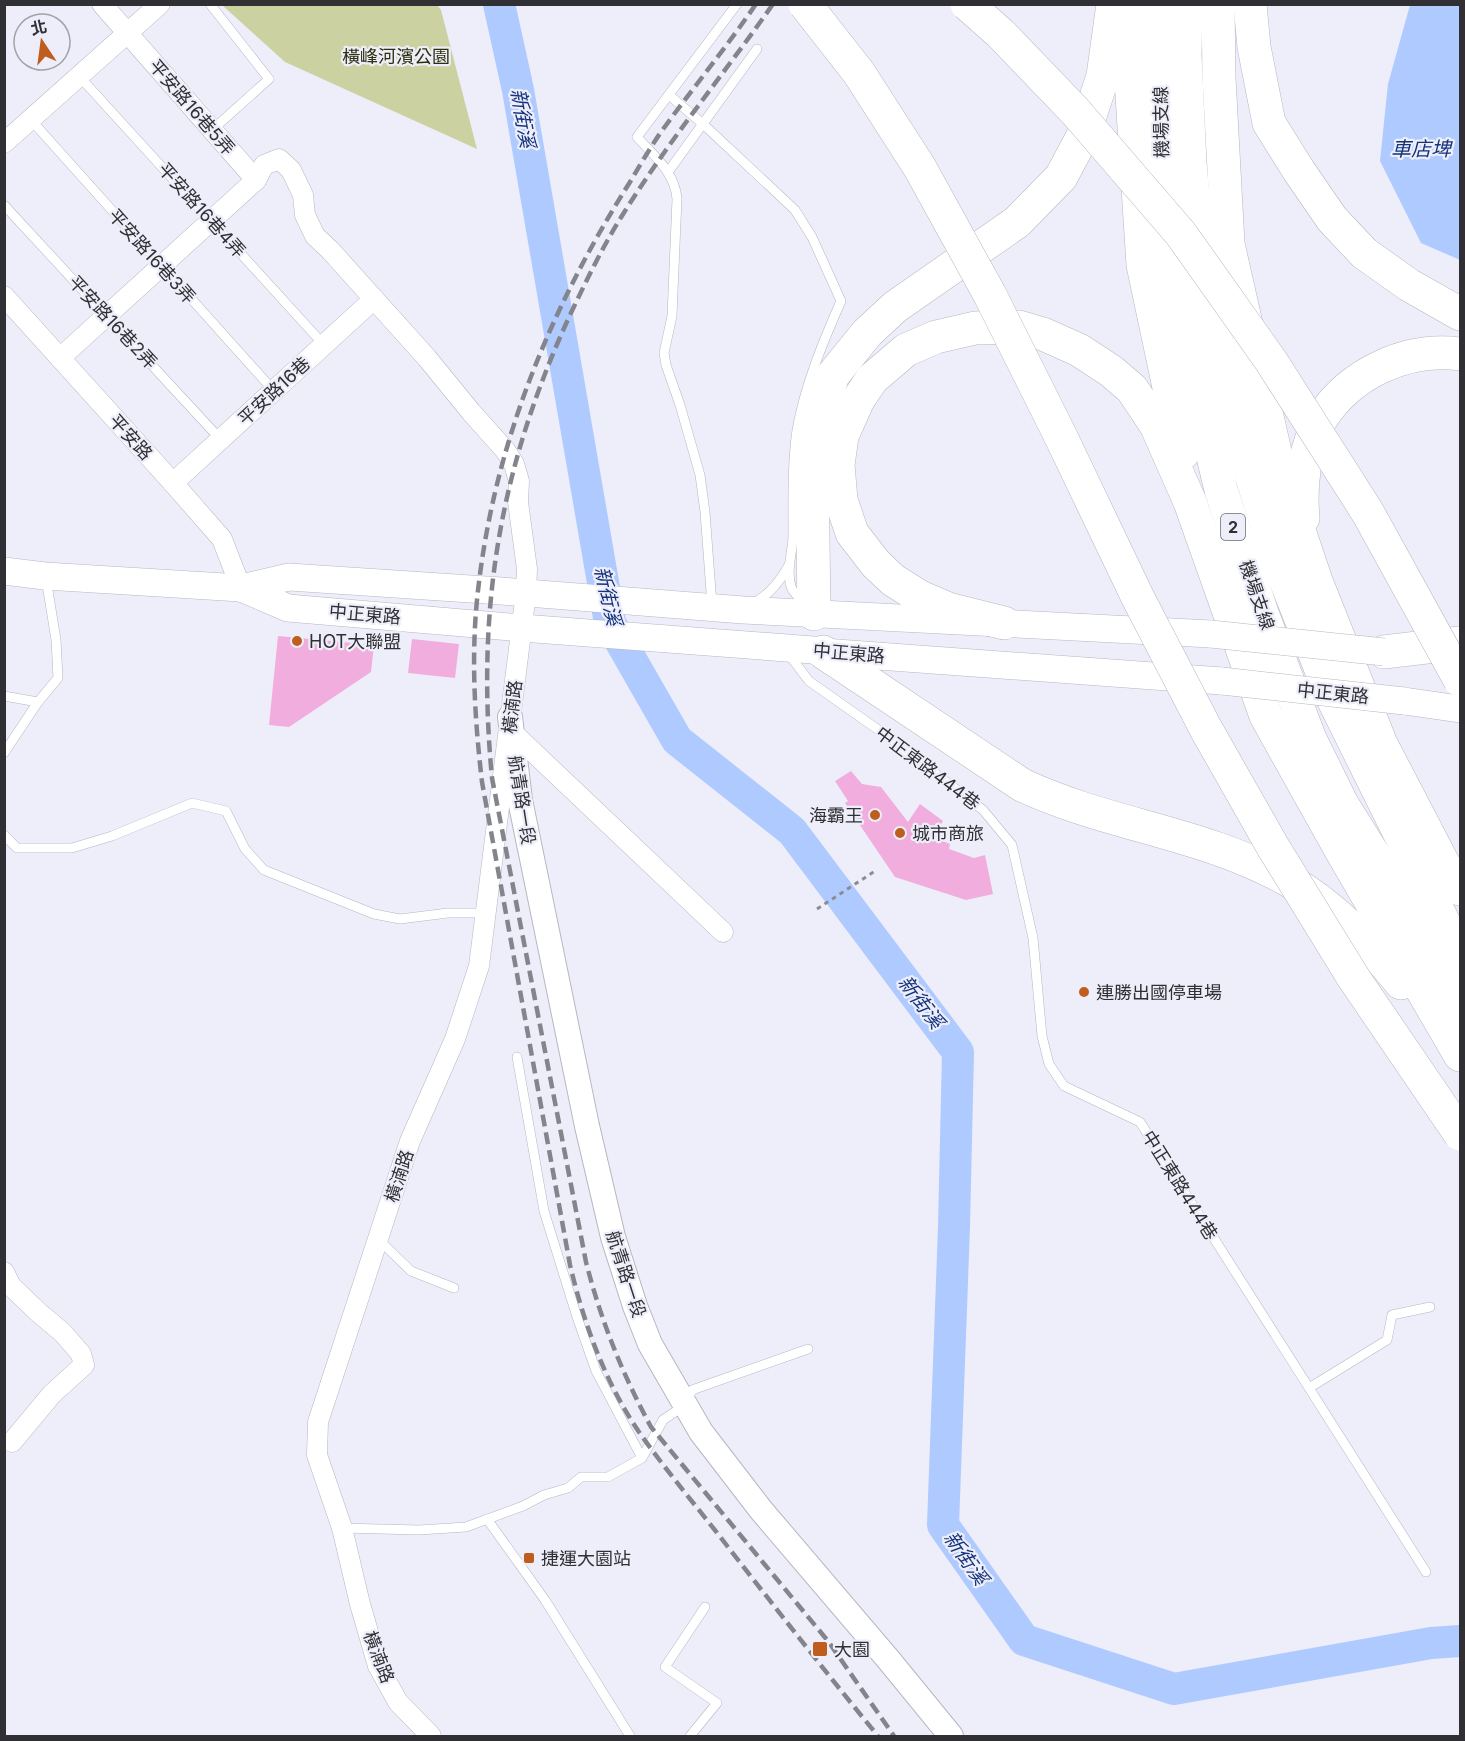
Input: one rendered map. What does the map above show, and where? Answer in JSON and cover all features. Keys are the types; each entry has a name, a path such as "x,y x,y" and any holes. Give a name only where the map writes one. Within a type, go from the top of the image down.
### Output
{"highway":[{"path":"805,4 859,73 920,168 990,295 1138,598 1206,729 1273,848 1353,978 1461,1134"},
{"path":"967,4 1001,34 1076,111 1181,234 1270,361 1368,513 1461,680"},
{"path":"814,614 812,464 823,405 833,375 867,333 895,307 1017,222 1061,177 1084,134 1102,76 1113,4"},
{"path":"1131,4 1130,65 1143,265 1178,432 1206,548"},
{"name":"機場支線","path":"1159,4 1162,242 1221,490 1262,613 1310,739 1342,804 1392,884 1461,1005"},
{"name":"機場支線","path":"1186,4 1185,55 1190,163 1200,274 1241,443 1280,566 1332,697 1461,956"},
{"path":"1218,4 1219,78 1228,244 1280,474 1306,553 1381,744 1443,863 1461,889"},
{"path":"1250,4 1254,47 1269,123 1299,171 1332,219 1364,253 1409,285 1461,315"},
{"path":"1004,623 948,609 920,597 893,580 876,564 852,533 841,500 838,465 842,436 858,400 872,379 906,350 936,337 975,328 1019,327 1043,334 1079,350 1111,371 1132,389 1156,425 1190,502 1266,716 1341,852 1461,1055"},
{"path":"1306,553 1302,508 1308,450 1321,420 1337,399 1352,385 1372,372 1403,357 1461,354"},
{"path":"1384,652 1461,643"},
{"path":"818,651 1022,784 1084,809 1240,857 1287,880 1324,904 1363,939 1400,982 1461,1063"}],"main road":[{"name":"中正東路","path":"4,571 45,576 241,588 289,578 742,610 1211,634 1384,652 1461,664"},
{"name":"中正東路","path":"241,588 288,608 658,639 1222,681 1461,709"},
{"path":"814,614 818,651"}],"street":[{"name":"平安路16巷5弄","path":"102,4 256,180"},
{"path":"4,143 160,4"},
{"name":"橫湳路","path":"256,180 264,165 279,159 291,170 303,195 305,215 315,236 374,299 505,450 514,464 519,481 518,502 527,569 526,593 479,966 455,1039 410,1141 318,1422 318,1455 342,1528 378,1666 398,1702 431,1737"},
{"path":"60,358 256,180"},
{"name":"平安路","path":"4,296 222,540 241,588"},
{"name":"平安路16巷","path":"173,483 374,299"},
{"path":"511,724 723,932"},
{"name":"航青路一段","path":"511,724 520,800 588,1126 613,1237 650,1344 701,1432 761,1510 951,1737"},
{"path":"4,1272 11,1286 69,1340 81,1354 84,1365 52,1394 12,1442"}],"lane":[{"path":"210,4 269,79 212,130"},
{"path":"712,607 700,475 664,353 672,316 677,199 674,181 637,137 737,4"},
{"path":"668,172 757,49"},
{"name":"平安路16巷4弄","path":"80,76 324,345"},
{"path":"669,95 795,210 812,237 842,301 826,335 804,400 797,431 793,549 789,577 793,591 814,614"},
{"name":"平安路16巷3弄","path":"31,120 274,391"},
{"name":"平安路16巷2弄","path":"4,205 221,440"},
{"path":"742,610 766,596 780,581 790,563"},
{"path":"4,753 38,702 58,678 56,640 45,576"},
{"name":"中正東路444巷","path":"784,648 808,681 887,736 983,810 1012,845 1033,938 1042,1036 1049,1064 1064,1086 1140,1122 1426,1572"},
{"path":"4,696 38,702"},
{"path":"4,835 17,848 72,848 112,836 192,803 226,811 244,849 264,870 374,914 400,919 448,913 484,913"},
{"path":"517,1056 544,1211 596,1371 642,1458"},
{"path":"378,1239 411,1271 454,1288"},
{"path":"1309,1388 1387,1340 1392,1315 1430,1307"},
{"path":"342,1528 419,1530 466,1527 524,1506 544,1495 568,1488 581,1477 608,1477 642,1458 663,1420 685,1405 692,1390 808,1349"},
{"path":"487,1520 545,1600 630,1737"},
{"path":"690,1737 717,1703 665,1667 705,1607"}],"path":[{"path":"817,909 875,871"}],"green space":[{"name":"橫峰河濱公園","path":"222,5 437,5 441,10 477,149 285,62"}],"water":[{"name":"車店埤","path":"1410,5 1460,5 1460,260 1421,243 1380,161 1388,84"}],"building":[{"path":"278,636 374,645 371,672 289,727 269,725"},
{"path":"412,639 459,644 455,678 408,673"},
{"name":"城市商旅","path":"851,771 862,784 881,787 908,822 920,804 943,821 933,837 950,844 949,849 974,858 985,855 993,894 966,900 895,877 845,803 848,801 835,781"}],"waterway":[{"name":"新街溪","path":"499,4 518,90 610,623 677,740 792,831 958,1052 943,1525 1024,1640 1174,1689 1431,1643 1460,1641"}],"railway":[{"path":"756,4 661,132 641,163 574,280 529,382 496,489 485,544 475,623 476,714 482,782 570,1265 597,1352 616,1393 639,1432 878,1736"},
{"path":"773,4 660,158 625,211 583,288 546,372 510,485 498,541 487,656 492,778 586,1262 598,1305 622,1367 651,1427 828,1641 894,1736"}],"place":[{"name":"HOT大聯盟","path":"297,641"},
{"name":"海霸王","path":"875,815"},
{"name":"城市商旅","path":"900,833"},
{"name":"連勝出國停車場","path":"1084,992"},
{"name":"捷運大園站","path":"529,1558"},
{"name":"大園","path":"820,1649"}]}
